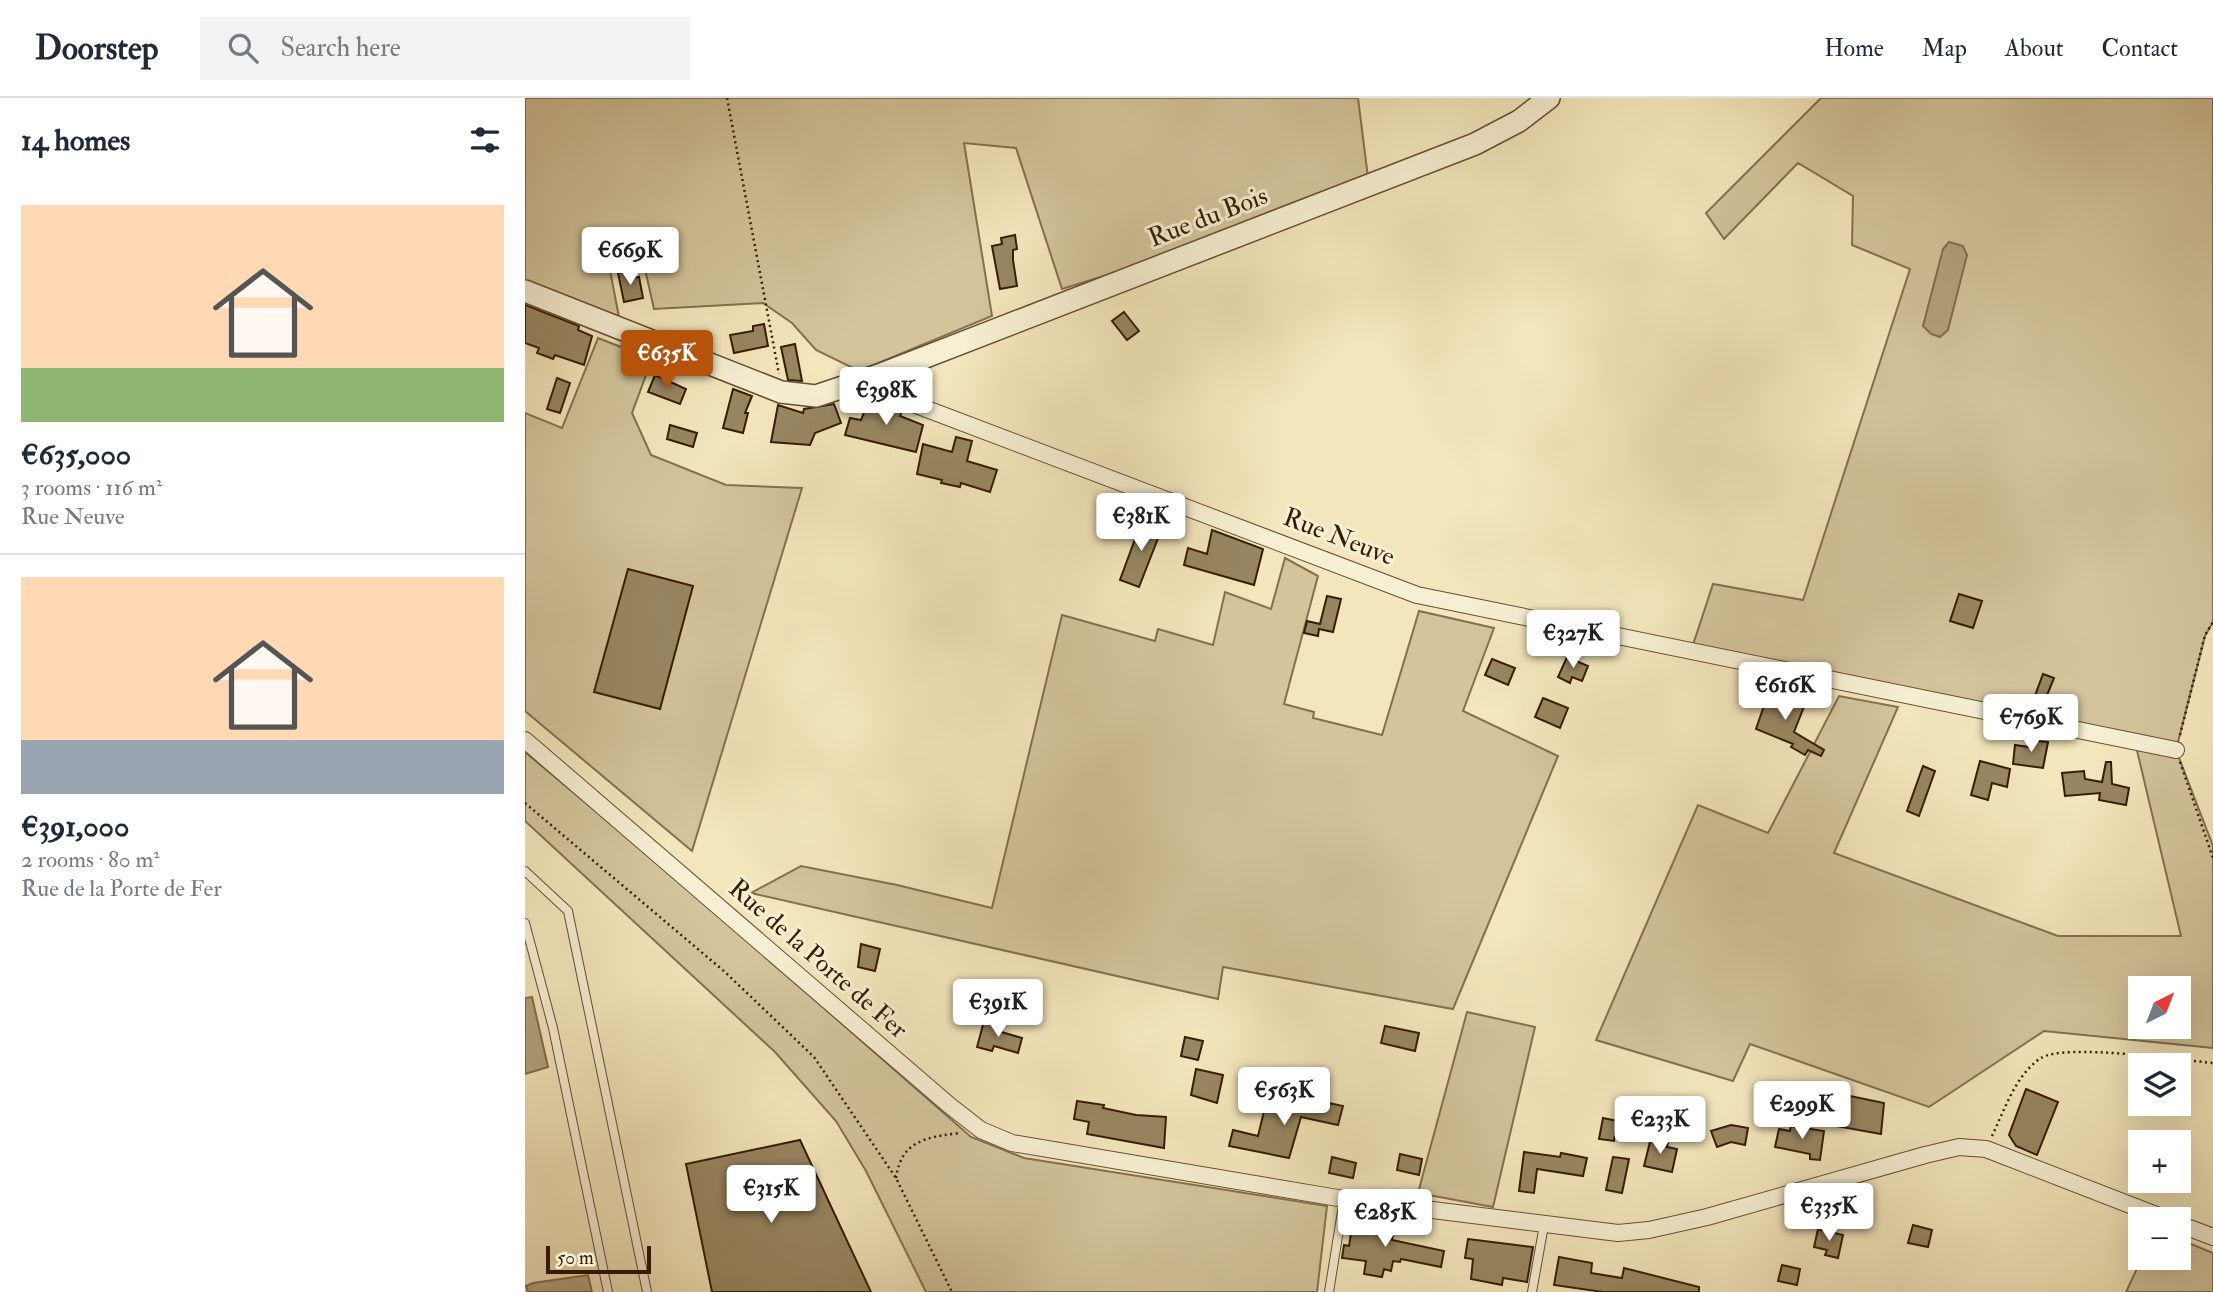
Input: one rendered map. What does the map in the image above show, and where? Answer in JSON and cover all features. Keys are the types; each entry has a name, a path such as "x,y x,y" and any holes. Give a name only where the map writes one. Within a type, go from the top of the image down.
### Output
{"street":[{"name":"Rue du Bois","path":"879,374 1475,144 1519,121 1548,98"},
{"path":"525,291 781,392 816,396 879,374"},
{"name":"Rue Neuve","path":"879,374 890,391 902,400 1417,595 2176,750"},
{"name":"Rue de la Porte de Fer","path":"525,740 981,1130 1035,1149 1343,1199 1605,1232 1649,1230 1949,1149 1986,1149 2135,1207"},
{"path":"2191,1229 2213,1237"}],"lane":[{"path":"525,870 568,911 647,1292"},
{"path":"525,923 552,1028 608,1292"},
{"path":"1329,1292 1343,1199"},
{"path":"1531,1292 1544,1225"}],"path":[{"path":"727,98 781,392"},
{"path":"2213,622 2205,635 2176,750 2213,858"},
{"path":"525,803 725,972 814,1057 896,1178 952,1292"},
{"path":"1986,1149 2017,1084 2041,1058 2068,1051 2213,1063"},
{"path":"896,1178 898,1162 921,1140 981,1130"}],"shaded area":[{"path":"525,98 1358,98 1370,193 1062,289 1016,148 964,143 992,316 859,371 816,350 792,323 763,303 654,309 637,234 604,239 619,317 525,281"},
{"path":"1821,98 2213,98 2213,622 2205,636 2176,750 2213,846 2213,1048 2133,1040 2191,1040 2191,976 2128,976 2128,1039 2044,1031 1929,1107 1750,1044 1733,1081 1596,1040 1698,805 1768,833 1839,696 1898,707 1834,853 2058,936 2181,936 2135,742 1692,648 1713,584 1803,600 1910,269 1852,245 1853,196 1798,163 1724,239 1706,213"},
{"path":"1949,242 1963,246 1967,255 1948,330 1940,337 1931,334 1923,326 1943,249"},
{"path":"598,338 652,359 632,413 651,455 726,485 802,488 692,851 525,711 525,413 562,428"},
{"path":"1285,558 1318,576 1284,704 1314,712 1313,718 1382,735 1419,611 1494,628 1463,711 1558,756 1453,1009 1223,967 1218,999 751,893 801,866 992,908 1062,615 1155,641 1158,629 1213,645 1225,592 1271,609"},
{"path":"525,752 671,874 971,1137 1024,1158 1327,1206 1317,1292 926,1292 866,1171 836,1121 775,1052 525,821"},
{"path":"532,997 548,1067 525,1074 525,998"},
{"path":"1467,1012 1535,1027 1493,1207 1418,1193"},
{"path":"2191,1244 2213,1253 2213,1292 2126,1292 2136,1270 2191,1270"},
{"path":"588,1275 592,1292 528,1292 526,1286 533,1283"}],"building":[{"path":"1015,235 1017,249 1013,250 1013,260 1017,286 1000,289 992,246 1002,244 1001,238"},
{"path":"631,270 633,278 639,277 643,298 624,302 618,273"},
{"path":"525,305 579,326 578,330 592,336 584,365 555,355 553,359 537,353 539,348 525,343"},
{"path":"1124,312 1139,331 1127,340 1112,321"},
{"path":"764,324 768,346 734,353 730,335 753,331 753,326"},
{"path":"795,344 802,381 788,380 781,347"},
{"path":"655,375 686,389 680,404 648,392"},
{"path":"557,378 570,383 560,413 547,409"},
{"path":"733,389 752,396 745,413 748,413 743,433 723,428"},
{"path":"870,397 894,406 902,411 900,416 923,425 916,452 845,435 850,418 861,420"},
{"path":"834,404 841,423 815,433 810,445 771,442 778,405 803,413 804,409"},
{"path":"670,425 697,433 693,447 667,439"},
{"path":"956,437 972,441 967,461 997,470 990,492 961,483 960,487 941,483 942,480 917,474 923,444 952,452"},
{"path":"1142,520 1162,528 1139,587 1120,580"},
{"path":"1212,530 1263,549 1254,585 1184,565 1188,548 1207,554"},
{"path":"628,569 693,586 660,709 594,692"},
{"path":"1959,594 1982,601 1973,628 1950,621"},
{"path":"1327,596 1341,599 1333,632 1319,629 1318,636 1304,633 1307,621 1320,624"},
{"path":"1567,657 1588,666 1582,681 1572,677 1570,683 1558,677"},
{"path":"1492,659 1515,668 1508,685 1485,675"},
{"path":"2043,674 2054,678 2043,705 2033,701"},
{"path":"1769,691 1805,704 1794,732 1824,750 1821,756 1808,750 1805,755 1791,747 1793,744 1756,729"},
{"path":"1543,698 1568,708 1560,728 1535,717"},
{"path":"2030,740 2048,742 2043,768 2013,764 2015,745 2029,747"},
{"path":"1980,761 2010,769 2007,787 1992,783 1988,800 1971,795"},
{"path":"2106,762 2111,762 2112,784 2129,788 2126,805 2099,800 2100,793 2065,796 2062,773 2084,771 2085,779 2102,782"},
{"path":"1923,766 1935,771 1919,816 1907,811"},
{"path":"861,944 880,949 875,971 858,967"},
{"path":"984,1021 1000,1026 998,1031 1022,1038 1018,1053 994,1046 992,1051 977,1047"},
{"path":"1385,1026 1419,1033 1415,1051 1381,1043"},
{"path":"1185,1037 1203,1041 1198,1060 1181,1056"},
{"path":"1196,1069 1223,1075 1217,1103 1191,1095"},
{"path":"2026,1089 2058,1102 2037,1155 2016,1146 2009,1135"},
{"path":"1850,1096 1884,1103 1881,1134 1836,1126 1837,1114 1848,1115"},
{"path":"1305,1098 1343,1106 1338,1125 1301,1117 1289,1158 1229,1146 1233,1130 1258,1136 1266,1103 1303,1107"},
{"path":"1077,1101 1104,1105 1103,1108 1136,1115 1166,1117 1164,1148 1087,1134 1089,1122 1074,1119"},
{"path":"1603,1118 1618,1121 1614,1141 1599,1139"},
{"path":"1731,1125 1748,1128 1745,1145 1731,1142 1717,1147 1711,1131"},
{"path":"1791,1126 1824,1131 1820,1160 1810,1159 1810,1154 1775,1147 1779,1129 1790,1131"},
{"path":"1651,1138 1668,1142 1667,1147 1677,1149 1672,1172 1644,1166"},
{"path":"800,1140 871,1292 712,1292 686,1164"},
{"path":"1524,1152 1560,1157 1561,1153 1587,1158 1583,1176 1537,1169 1534,1193 1519,1191"},
{"path":"1400,1154 1422,1159 1419,1175 1397,1170"},
{"path":"1332,1157 1356,1163 1353,1178 1329,1173"},
{"path":"1613,1157 1629,1159 1622,1193 1606,1190"},
{"path":"1353,1221 1394,1227 1392,1240 1444,1251 1441,1267 1401,1259 1400,1262 1393,1261 1391,1271 1384,1269 1382,1277 1364,1274 1366,1261 1342,1258 1344,1245 1349,1246"},
{"path":"1913,1225 1932,1230 1928,1247 1908,1243"},
{"path":"1818,1229 1843,1235 1838,1258 1825,1255 1827,1250 1814,1247"},
{"path":"1468,1239 1533,1247 1527,1282 1503,1278 1502,1285 1471,1279 1473,1259 1465,1258"},
{"path":"1559,1257 1592,1263 1591,1273 1622,1278 1624,1268 1699,1287 1699,1292 1603,1292 1554,1285"},
{"path":"1782,1265 1800,1269 1797,1285 1778,1281"}]}
